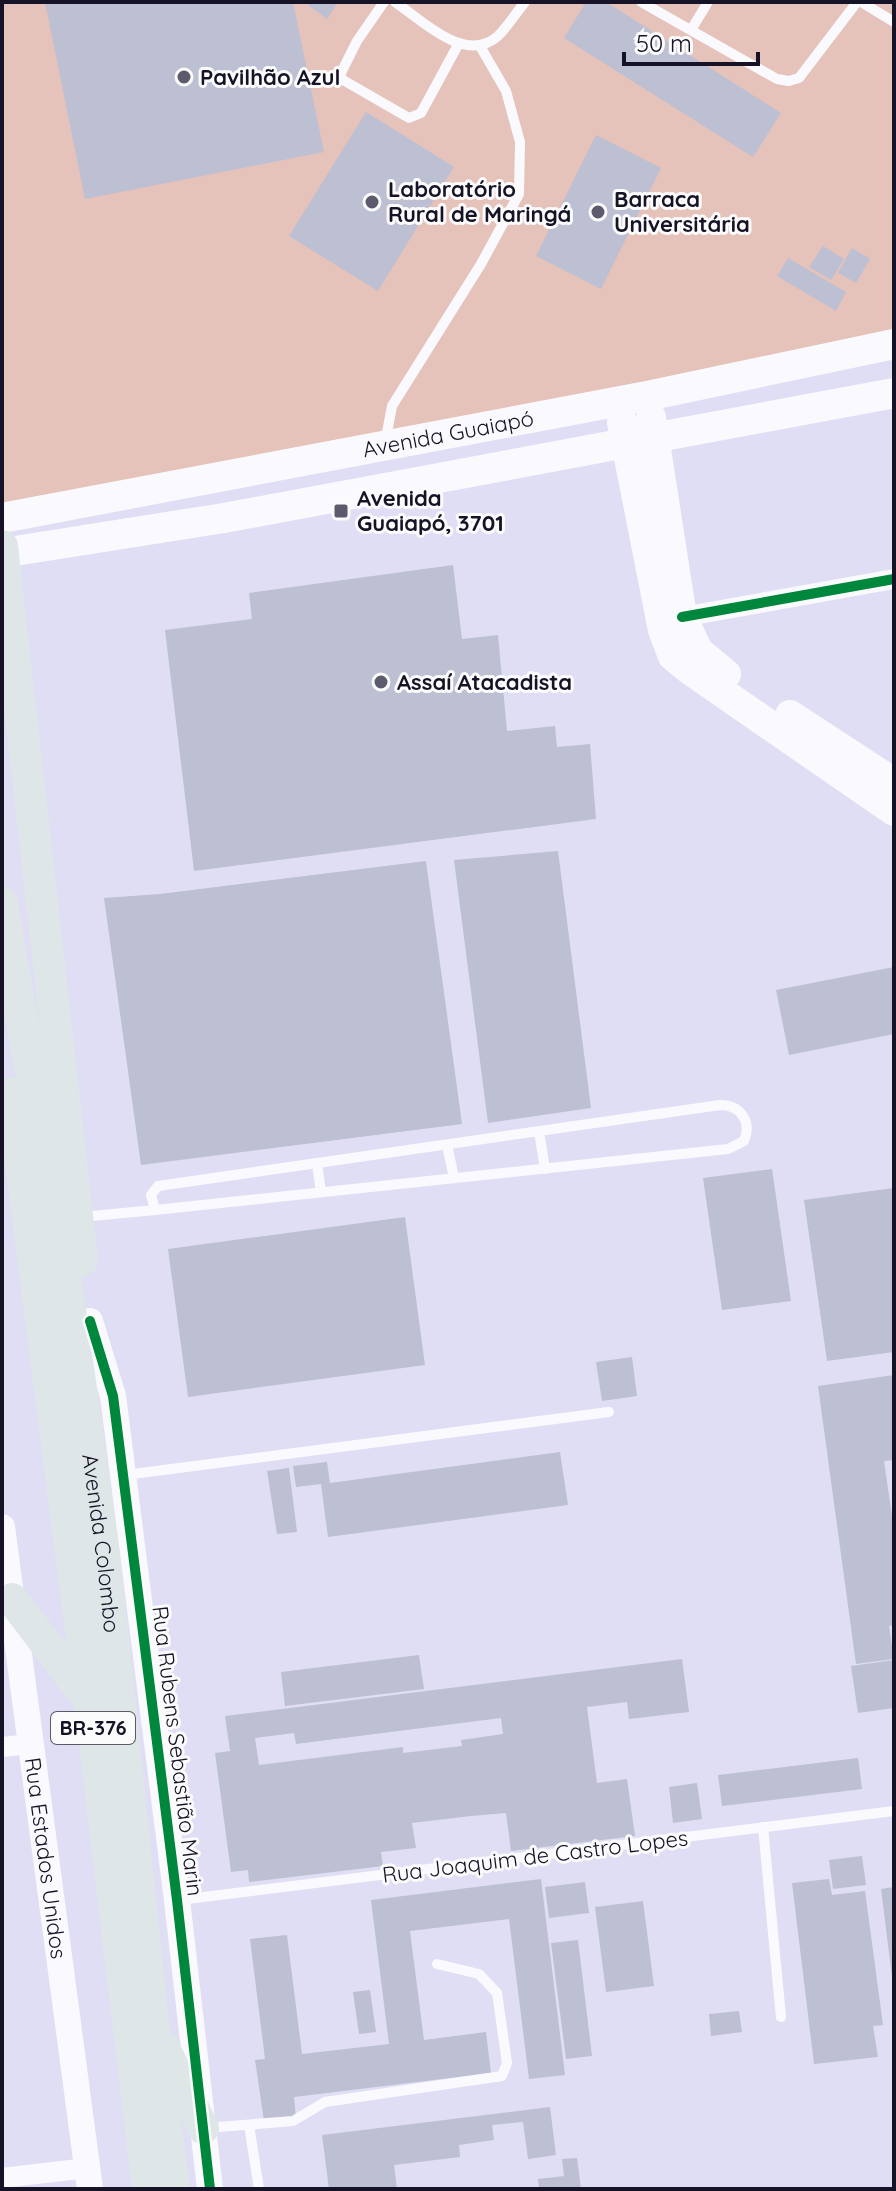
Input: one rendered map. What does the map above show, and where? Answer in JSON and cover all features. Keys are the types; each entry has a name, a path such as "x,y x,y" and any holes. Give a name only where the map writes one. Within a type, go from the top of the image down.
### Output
{"main road":[{"name":"Avenida Guaiapó","path":"2,518 634,398 894,344"},
{"name":"Avenida Guaiapó","path":"2,553 224,518 894,393"},
{"path":"634,398 663,630 673,656 894,811"},
{"path":"639,439 682,617 698,651 715,666 886,771"},
{"path":"385,445 390,487"},
{"path":"2,546 90,1321 105,1562"},
{"name":"Avenida Colombo","path":"2,903 64,1267 105,1562 153,2023 174,2189"},
{"name":"Avenida Colombo","path":"2,1010 148,2189"},
{"path":"2,1186 31,1420 71,1563"},
{"path":"12,1599 90,1702"},
{"path":"153,2023 203,2128"}],"street":[{"path":"682,617 894,579"},
{"name":"Rua Rubens Sebastião Marin","path":"90,1321 113,1396 210,2189"},
{"name":"Rua Estados Unidos","path":"2,1527 89,2178"},
{"path":"2,1747 31,1744"},
{"path":"2,2178 89,2178"}],"lane":[{"path":"384,2 357,41 340,75 343,80 409,118 421,113 459,43"},
{"path":"395,2 466,46 480,46 497,37 525,2"},
{"path":"641,2 777,79 789,81 799,78 859,2 894,22"},
{"path":"691,30 708,2"},
{"path":"385,445 392,406 481,264 519,194 520,142 506,91 480,46"},
{"path":"77,1217 155,1210 728,1149 744,1141 748,1132 745,1117 731,1105 720,1105 158,1186 151,1195 155,1210"},
{"path":"539,1132 545,1169"},
{"path":"447,1145 454,1178"},
{"path":"317,1164 321,1192"},
{"path":"123,1475 609,1412"},
{"name":"Rua Joaquim de Castro Lopes","path":"177,1900 894,1811"},
{"path":"763,1827 781,2017"},
{"path":"203,2128 293,2121 325,2102 502,2076 507,2063 497,1993 479,1974 437,1964"},
{"path":"249,2125 259,2189"}],"shaded area":[{"path":"2,2 894,2 894,344 2,518"}],"building":[{"name":"Pavilhão Azul","path":"45,2 293,2 324,152 85,199"},
{"path":"304,2 338,2 327,19"},
{"path":"586,2 606,2 781,113 753,157 564,38"},
{"name":"Laboratório Rural de Maringá","path":"366,112 454,167 378,291 289,236"},
{"name":"Barraca Universitária","path":"596,135 661,168 601,289 536,256"},
{"path":"823,246 844,259 831,280 809,267"},
{"path":"852,248 870,259 856,283 838,273"},
{"path":"788,258 846,292 836,311 777,276"},
{"name":"Assaí Atacadista","path":"453,565 462,639 498,635 507,731 555,726 557,747 590,744 596,819 194,871 165,630 252,619 249,593"},
{"path":"558,851 591,1108 488,1123 454,860"},
{"path":"426,861 462,1124 141,1165 104,898 160,894"},
{"path":"894,967 894,1034 789,1055 776,990"},
{"path":"772,1169 791,1301 722,1310 703,1178"},
{"path":"894,1188 894,1352 827,1361 804,1200"},
{"path":"405,1217 425,1365 188,1397 168,1249"},
{"path":"632,1357 637,1396 602,1401 596,1362"},
{"path":"894,1375 894,1460 884,1461 894,1530 894,1625 889,1626 894,1659 856,1664 818,1386"},
{"path":"560,1452 568,1505 328,1537 321,1484 296,1487 293,1466 327,1462 330,1483"},
{"path":"289,1468 297,1532 277,1534 267,1471"},
{"path":"419,1655 424,1689 285,1706 281,1672"},
{"path":"682,1659 689,1712 629,1719 627,1702 587,1707 597,1783 627,1779 635,1836 511,1851 506,1813 412,1823 416,1848 381,1852 383,1866 249,1882 248,1870 231,1872 215,1753 230,1751 225,1716","holes":["501,1718 503,1734 461,1740 462,1746 403,1753 403,1747 259,1765 255,1738 294,1733 296,1744"]},
{"path":"894,1660 894,1708 858,1713 851,1666"},
{"path":"858,1758 862,1789 722,1806 718,1775"},
{"path":"697,1783 702,1819 673,1823 669,1787"},
{"path":"862,1856 866,1885 833,1889 829,1860"},
{"path":"541,1879 565,2075 529,2079 509,1919 410,1931 424,2040 486,2032 491,2073 294,2097 296,2118 264,2121 255,2060 265,2059 250,1939 287,1935 302,2054 389,2044 371,1900"},
{"path":"829,1879 832,1895 865,1891 883,2025 873,2026 878,2057 814,2064 792,1883"},
{"path":"585,1882 589,1913 549,1918 545,1887"},
{"path":"894,1887 894,1977 892,1977 881,1889"},
{"path":"643,1901 654,1986 606,1992 595,1907"},
{"path":"578,1940 592,2056 566,2059 551,1943"},
{"path":"370,1990 376,2032 359,2034 353,1992"},
{"path":"739,2011 742,2032 711,2036 709,2014"},
{"path":"550,2107 556,2155 528,2159 523,2122 492,2125 494,2140 459,2145 460,2157 394,2165 397,2189 329,2189 322,2135"},
{"path":"577,2158 581,2189 539,2189 538,2179 564,2176 562,2159"}],"cycle path":[{"path":"682,617 894,579"},
{"path":"90,1321 113,1396 210,2189"}],"place":[{"name":"Pavilhão Azul","path":"184,77"},
{"name":"Laboratório Rural de Maringá","path":"372,202"},
{"name":"Barraca Universitária","path":"598,212"},
{"name":"Avenida Guaiapó, 3701","path":"341,511"},
{"name":"Assaí Atacadista","path":"381,682"}]}
